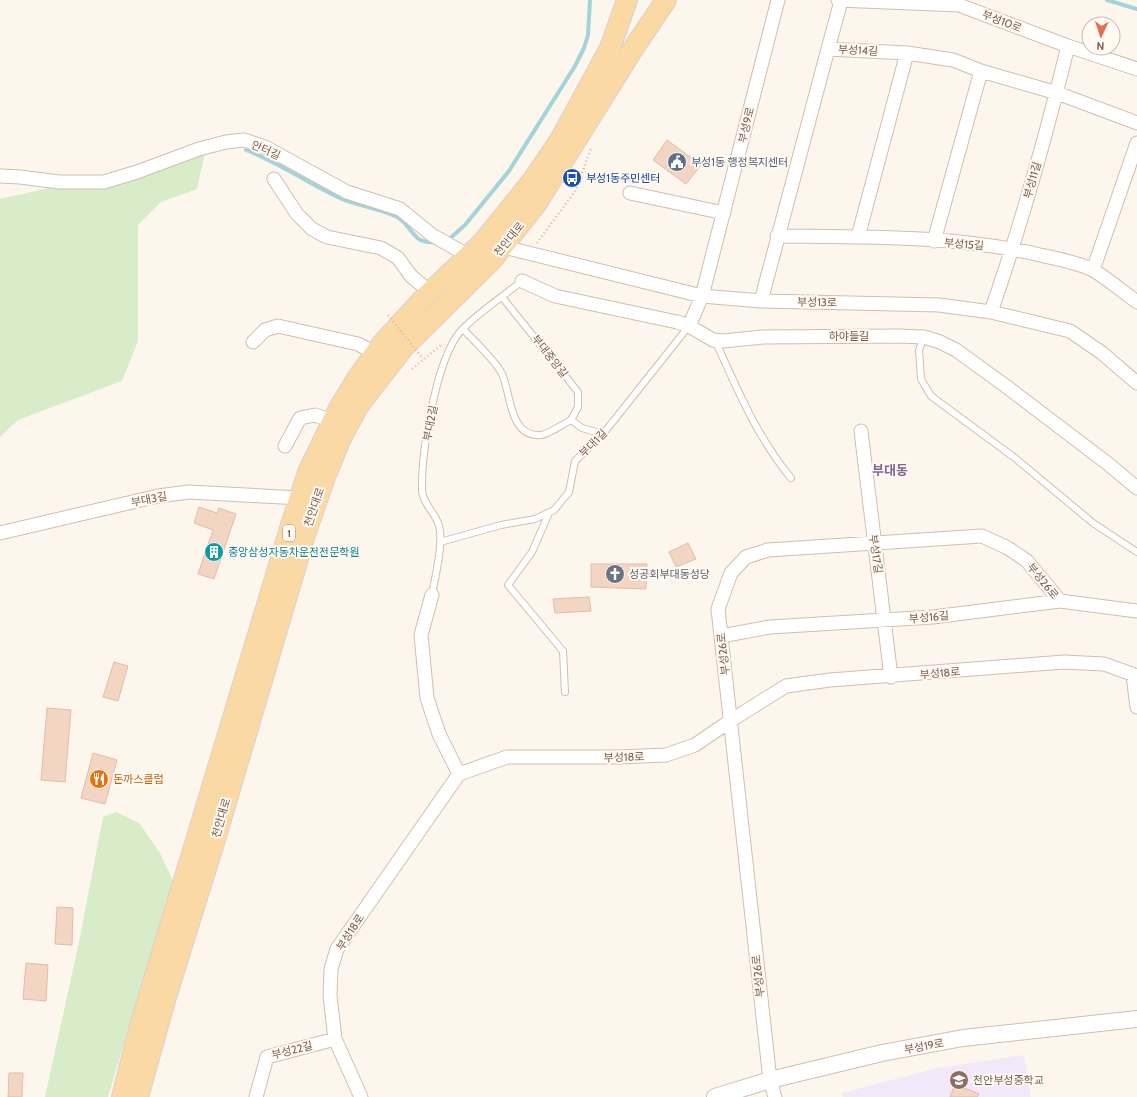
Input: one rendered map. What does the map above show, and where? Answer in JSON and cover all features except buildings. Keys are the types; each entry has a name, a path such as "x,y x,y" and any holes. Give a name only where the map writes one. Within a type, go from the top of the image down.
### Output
{"main road":[{"name":"천안대로","path":"122,1097 160,960 308,472 332,421 358,377 376,353 430,292 460,251 483,242 533,180 560,140 610,48 628,0"},
{"name":"천안대로","path":"138,1097 166,997 216,836 305,535 336,451 359,405 381,375 404,347 503,247 546,190 635,46 666,0"}],"street":[{"name":"부성9로","path":"689,326 702,296 778,0"},
{"path":"828,49 840,1"},
{"name":"부성10로","path":"840,1 959,4 1068,46 1137,69"},
{"name":"부성11길","path":"991,312 1012,248 1057,93 1068,46"},
{"name":"부성14길","path":"761,301 777,236 828,49 907,53 953,60 981,71 1057,93 1137,123"},
{"path":"858,237 907,53"},
{"path":"934,241 981,71"},
{"name":"안터길","path":"0,176 20,176 59,182 104,182 199,149 226,142 244,140 265,147 347,192 400,209 432,235 486,265"},
{"path":"1093,270 1137,143"},
{"path":"274,179 297,214 312,229 327,237 381,248 398,258 411,276 430,292"},
{"path":"630,193 724,213"},
{"name":"부성15길","path":"777,236 858,237 934,241 1012,248 1067,261 1093,270 1137,302"},
{"name":"부성13로","path":"483,242 702,296 761,301 939,305 991,312 1070,331 1102,353 1137,383"},
{"name":"하야들길","path":"522,281 555,296 689,326 715,340 724,341 763,337 924,337 940,342 956,350 1101,458 1137,488"},
{"path":"253,342 265,330 278,326 358,344 376,353"},
{"path":"285,446 300,418 315,415 332,421"},
{"name":"부성17길","path":"861,431 891,677"},
{"name":"부대3길","path":"0,532 151,498 189,492 300,498"},
{"name":"부성26로","path":"776,1097 770,1080 718,609 731,573 746,557 768,550 982,536 1008,548 1027,561 1060,602"},
{"path":"432,595 421,635 427,698 438,734 459,774"},
{"name":"부성16길","path":"721,636 770,627 933,617 1060,602 1137,611"},
{"name":"부성18로","path":"361,1097 335,1039 330,996 331,969 338,949 459,774 507,757 619,757 666,755 695,745 786,686 830,680 891,677 1064,662 1104,664 1135,676"},
{"path":"1135,676 1137,707"},
{"name":"부성19로","path":"715,1097 770,1080 882,1053 963,1038 1137,1019"},
{"name":"부성22길","path":"256,1097 267,1057 335,1039"}],"lane":[{"name":"부대2길","path":"432,595 440,542 438,523 422,493 424,456 428,430 443,368 451,346 463,329 522,281"},
{"name":"부대중앙길","path":"502,297 578,392 578,407 571,420"},
{"name":"부대1길","path":"440,542 501,525 536,519 554,510 569,492 575,461 603,434 689,326"},
{"path":"463,329 501,372 509,395 512,416 527,433 540,436 571,420 582,428 603,434"},
{"path":"924,337 919,350 921,379 931,396 1015,458 1057,495 1093,523 1137,552"},
{"path":"715,340 748,414 776,460 791,478"},
{"path":"549,512 532,552 508,585 563,651 565,692"}],"path":[{"path":"388,315 424,359"},
{"path":"412,369 441,345"}],"shaded area":[{"name":"천안부성중학교","path":"1024,1055 1031,1097 843,1097 842,1093 937,1068"}],"green space":[{"path":"205,153 197,189 161,202 138,225 138,341 122,381 18,420 0,437 0,199"},
{"path":"116,812 139,823 160,853 173,881 108,1097 45,1097 79,942 103,817"}],"waterway":[{"path":"447,241 465,225 509,171 575,66 584,48 588,35 590,0"},
{"path":"1107,0 1137,9"},
{"path":"246,150 271,161 342,199 389,213 400,219 418,239 428,242 436,242"}],"place":[{"name":"부성1동 행정복지센터","path":"677,162"},
{"name":"부성1동주민센터","path":"572,178"},
{"name":"중앙삼성자동차운전전문학원","path":"214,552"},
{"name":"성공회부대동성당","path":"615,574"},
{"name":"돈까스클럽","path":"99,779"},
{"name":"천안부성중학교","path":"959,1080"}],"district":[{"name":"부대동","path":"890,470"}]}
